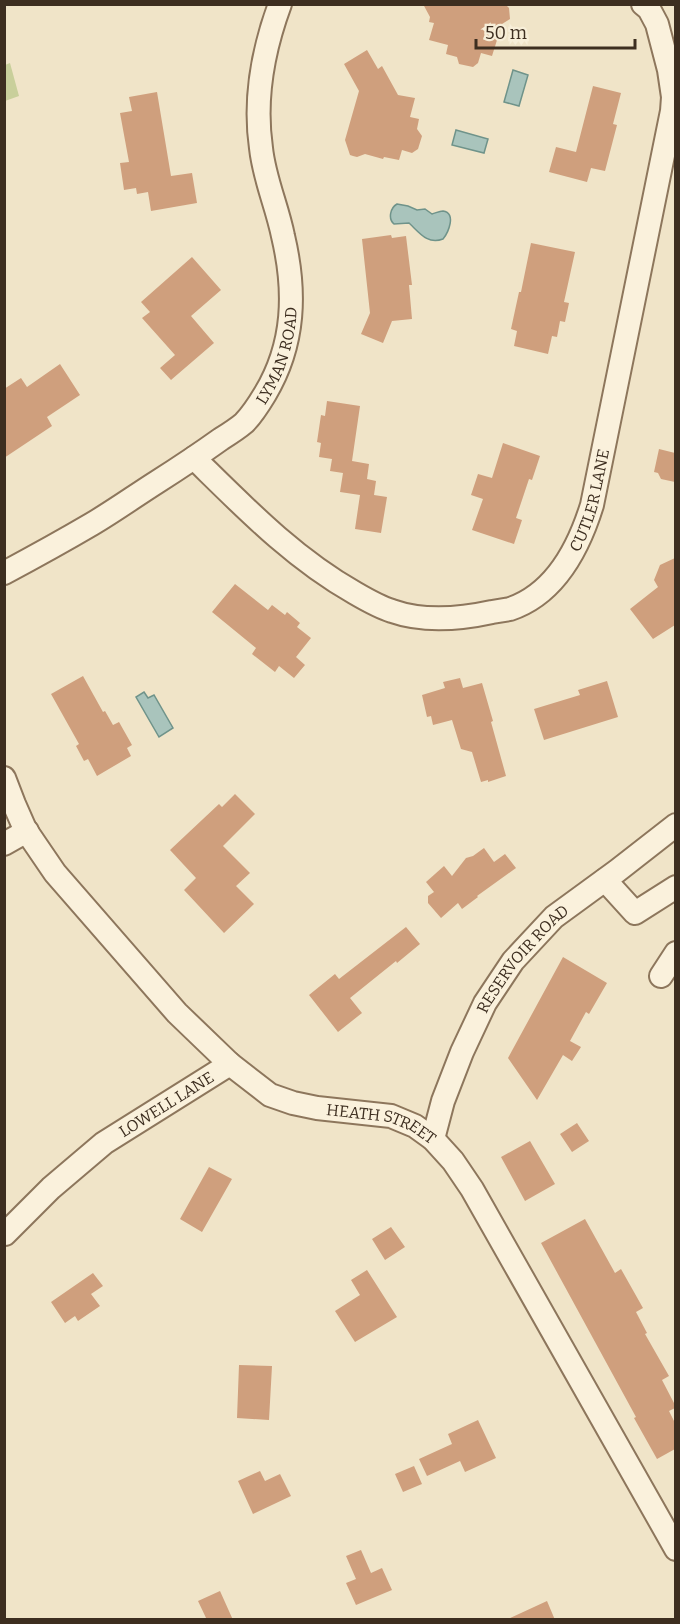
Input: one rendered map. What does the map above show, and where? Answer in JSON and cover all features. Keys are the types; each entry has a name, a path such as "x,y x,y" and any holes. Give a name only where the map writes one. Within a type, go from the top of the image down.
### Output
{"street":[{"name":"LYMAN ROAD","path":"4,573 93,524 244,423 259,405 272,383 289,333 292,303 289,262 268,183 261,149 258,115 260,83 267,48 280,4"},
{"name":"CUTLER LANE","path":"194,458 267,529 324,575 393,612 429,618 483,614 510,608 530,599 554,579 579,540 592,505 672,111 673,97 669,70 653,15 643,4"},
{"name":"HEATH STREET","path":"4,778 27,831 62,882 177,1013 230,1064 270,1095 293,1103 317,1108 391,1116 415,1126 433,1139 453,1161 472,1189 675,1549"},
{"name":"RESERVOIR ROAD","path":"433,1139 443,1101 462,1052 485,1003 513,961 554,917 675,825"},
{"path":"4,844 27,831"},
{"path":"605,880 635,913 675,887"},
{"path":"661,975 675,953"},
{"name":"LOWELL LANE","path":"5,1234 51,1188 104,1143 230,1064"}],"green space":[{"path":"10,63 19,96 5,101 5,65"}],"water":[{"path":"513,70 528,75 519,106 504,102"},
{"path":"456,130 488,139 484,153 452,145"},
{"path":"397,204 417,210 425,209 432,214 442,211 450,215 450,223 443,239 428,239 409,223 394,224 391,214"},
{"path":"144,692 148,698 154,695 173,728 159,737 136,697"}],"building":[{"path":"423,4 505,4 509,8 510,19 502,24 492,56 481,53 478,63 473,67 459,64 457,57 446,54 448,45 429,40 434,23 429,22 430,17"},
{"path":"367,50 378,69 382,66 398,95 415,98 410,117 419,119 417,129 422,136 418,149 412,153 402,150 399,160 365,154 357,157 350,155 345,140 359,91 344,64"},
{"path":"593,86 621,93 613,124 617,125 605,171 591,168 587,182 549,172 556,147 576,152"},
{"path":"157,92 171,176 192,173 197,203 151,211 148,192 137,194 136,188 124,190 120,163 129,162 120,113 132,111 129,97"},
{"path":"391,235 392,238 406,236 412,285 409,285 412,319 392,321 383,343 361,334 370,313 362,239"},
{"path":"531,243 575,252 564,302 569,303 565,322 560,321 557,337 552,336 548,354 514,346 517,331 511,329"},
{"path":"192,257 221,290 191,316 214,343 171,380 160,368 175,355 142,318 150,312 141,302"},
{"path":"60,364 80,395 47,417 52,426 4,458 4,389 21,378 27,387"},
{"path":"327,401 360,406 352,461 369,464 367,479 376,481 374,495 387,497 381,533 355,529 360,495 340,492 343,473 330,471 332,459 319,457 321,443 317,442 321,415 325,416"},
{"path":"503,443 540,456 532,480 529,479 516,518 522,520 514,544 472,530 483,499 471,495 478,474 492,478"},
{"path":"659,449 675,453 675,482 661,479 658,473 654,472"},
{"path":"675,558 675,625 653,639 630,609 658,587 654,580 660,565"},
{"path":"235,584 268,610 272,605 285,615 287,612 300,623 297,627 311,638 296,657 305,665 294,678 279,666 275,672 252,654 256,648 212,612"},
{"path":"83,676 103,712 105,711 113,725 119,722 132,745 127,748 131,756 97,776 88,759 84,761 76,746 79,744 51,694"},
{"path":"460,678 463,688 482,683 506,776 481,782 472,752 461,749 452,720 433,725 431,716 427,717 422,695 445,688 443,682"},
{"path":"607,681 618,717 544,740 534,709 580,695 578,690"},
{"path":"235,794 255,814 223,846 250,873 236,886 254,904 224,933 184,890 196,878 170,850 219,804 222,807"},
{"path":"484,848 494,862 505,854 516,868 462,909 458,903 441,918 428,903 428,896 434,892 426,882 444,866 452,876 466,858"},
{"path":"406,927 420,944 350,998 362,1013 338,1032 309,995 335,974 339,979"},
{"path":"563,957 607,983 589,1014 586,1012 570,1041 581,1047 572,1061 563,1055 537,1100 508,1058"},
{"path":"577,1123 589,1141 572,1152 560,1134"},
{"path":"530,1141 555,1184 525,1201 501,1157"},
{"path":"209,1167 232,1179 202,1232 180,1219"},
{"path":"585,1219 615,1273 621,1269 643,1308 636,1312 647,1333 645,1334 669,1376 662,1380 675,1405 675,1408 669,1411 675,1423 675,1449 657,1459 541,1243"},
{"path":"391,1227 405,1247 385,1260 372,1239"},
{"path":"367,1270 397,1317 355,1342 335,1311 360,1295 351,1280"},
{"path":"93,1273 103,1286 91,1294 100,1306 78,1321 75,1316 65,1323 51,1302"},
{"path":"239,1365 272,1366 269,1420 237,1418"},
{"path":"478,1420 496,1458 465,1472 460,1461 427,1476 419,1459 452,1444 448,1434"},
{"path":"414,1466 422,1484 403,1492 395,1474"},
{"path":"260,1471 265,1481 280,1474 291,1496 253,1514 238,1481"},
{"path":"361,1550 371,1573 382,1568 392,1590 356,1605 346,1583 356,1579 346,1556"},
{"path":"220,1591 233,1620 207,1620 198,1601"},
{"path":"547,1601 555,1620 506,1620"}]}
